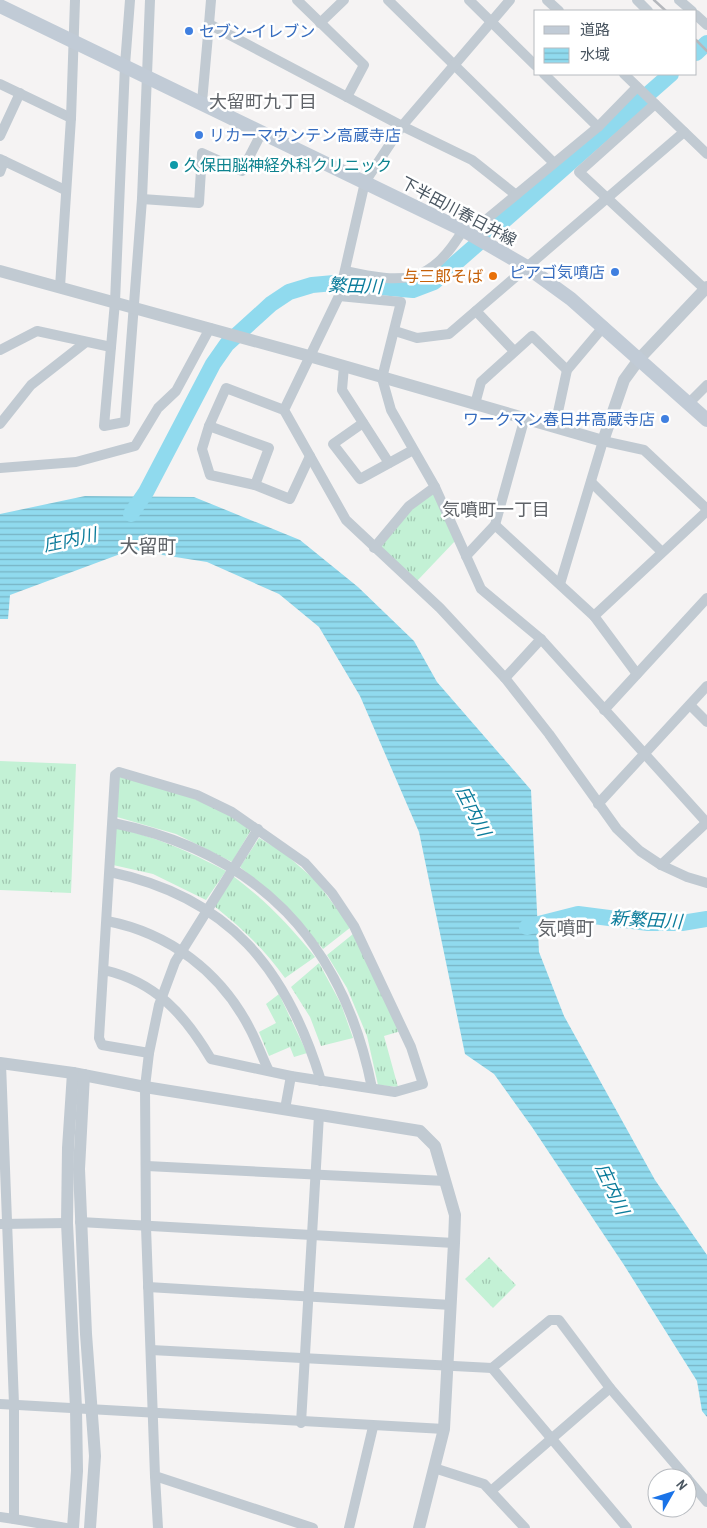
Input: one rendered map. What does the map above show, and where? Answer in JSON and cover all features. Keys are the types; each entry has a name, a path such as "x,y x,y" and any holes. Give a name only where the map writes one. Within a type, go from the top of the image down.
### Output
{"main road":[{"name":"下半田川春日井線","path":"0,6 468,232 527,267 571,299 640,358 707,420"}],"street":[{"path":"60,287 72,118 75,0"},
{"path":"130,0 125,65 115,302 104,426 125,422 142,199 150,0"},
{"path":"202,102 211,0"},
{"path":"297,0 364,65 347,97"},
{"path":"320,23 344,0"},
{"path":"388,0 553,162"},
{"path":"468,0 534,64"},
{"path":"284,410 340,296 365,182 402,126 510,0"},
{"path":"547,0 558,10"},
{"path":"637,0 647,10"},
{"path":"680,0 691,10"},
{"path":"697,16 707,25"},
{"path":"209,24 402,126 472,160 516,195"},
{"path":"545,75 598,127"},
{"path":"625,75 707,154"},
{"path":"0,84 72,118"},
{"path":"345,272 378,278 409,279 429,271 468,232 512,201 516,195 553,162 598,127 638,88"},
{"path":"0,136 20,93"},
{"path":"560,584 603,441 624,380 640,358 706,289 579,172 655,104"},
{"path":"142,199 199,203 202,153 242,171 262,132"},
{"path":"395,331 417,338 449,334 684,132"},
{"path":"0,172 2,160 66,190"},
{"path":"0,271 268,344 603,441 644,450 707,510 594,616"},
{"path":"340,296 402,302 382,378 391,410 435,487 481,589 541,639 707,823 661,865"},
{"path":"476,311 514,352"},
{"path":"555,426 567,370 604,326"},
{"path":"0,468 76,462 135,446 158,408 176,391 210,328"},
{"path":"0,350 37,330 111,347"},
{"path":"475,404 481,382 532,336 567,370"},
{"path":"0,424 31,385 86,342"},
{"path":"344,366 342,390 389,463"},
{"path":"689,403 707,385"},
{"path":"310,456 290,499 255,485 210,475 202,449 209,426 226,388 284,410 310,456 346,520 440,608 505,678 549,734 617,829 640,851 661,865 686,877 707,883"},
{"path":"466,556 495,524 525,417"},
{"path":"363,423 334,444 360,479 413,450"},
{"path":"209,426 269,448 255,485"},
{"path":"591,482 662,552"},
{"path":"374,548 409,506 435,487"},
{"path":"495,524 594,616 637,674"},
{"path":"604,710 707,598"},
{"path":"505,678 541,639"},
{"path":"598,804 707,686"},
{"path":"690,705 707,722"},
{"path":"104,970 132,979 173,1006 192,1028 211,1059 291,1076 395,1092 423,1084 411,1047 354,926 332,893 305,862 232,812 197,795 119,772 115,775 113,823 104,970 100,1043 149,1053"},
{"path":"113,823 158,833 192,846 232,868 268,894 293,919 314,945 333,974 352,1013 364,1051 372,1088"},
{"path":"158,1528 151,1413 151,1350 146,1227 145,1087 149,1053 169,974 232,868 258,829"},
{"path":"110,872 138,878 168,889 208,910 226,923 246,942 283,989 310,1045 321,1081"},
{"path":"107,921 145,931 160,938 202,966 235,1004 250,1029 269,1071"},
{"path":"14,1519 14,1404 3,1224 1,1064 78,1074 145,1087 420,1131 435,1146 455,1215 449,1367 444,1429 419,1528"},
{"path":"78,1074 80,1222 95,1456 91,1528"},
{"path":"73,1528 77,1471 76,1408 67,1223 68,1148 78,1074"},
{"path":"285,1109 291,1076"},
{"path":"301,1423 317,1176 319,1115"},
{"path":"147,1166 445,1181"},
{"path":"80,1222 454,1243"},
{"path":"3,1224 67,1223"},
{"path":"148,1287 451,1305"},
{"path":"151,1350 306,1360 492,1368 550,1320 555,1318 559,1320 610,1388 678,1468"},
{"path":"492,1368 627,1528"},
{"path":"491,1491 610,1388"},
{"path":"0,1404 93,1408 301,1423 444,1429"},
{"path":"349,1528 373,1427"},
{"path":"434,1468 484,1484 525,1528"},
{"path":"155,1476 312,1528"},
{"path":"697,1490 707,1502"},
{"path":"0,1518 66,1528"}],"green space":[{"path":"430,493 434,494 455,541 417,581 381,549 380,545 406,510"},
{"path":"0,761 76,764 71,893 0,890"},
{"path":"119,776 153,783 220,809 251,830 232,862 176,834 117,817"},
{"path":"115,828 172,845 226,871 206,900 153,874 113,865"},
{"path":"259,838 283,852 315,880 351,927 323,949 284,904 240,867"},
{"path":"233,876 277,914 315,957 285,978 252,939 214,906"},
{"path":"353,934 401,1031 384,1036 398,1087 378,1085 367,1036 347,988 327,955"},
{"path":"319,963 341,1004 353,1038 321,1046 310,1017 291,987"},
{"path":"279,994 307,1053 294,1057 290,1047 269,1056 259,1032 276,1023 266,1004"},
{"path":"489,1257 516,1285 493,1308 465,1279"}],"water":[{"name":"庄内川","path":"85,496 194,497 300,540 358,587 414,641 437,682 531,790 539,952 564,1016 655,1180 707,1255 707,1417 702,1411 697,1381 624,1265 532,1127 494,1074 465,1054 419,832 360,696 319,627 279,594 207,562 131,550 10,595 8,619 0,619 0,514"}],"waterway":[{"name":"繁田川","path":"697,52 707,43"},
{"name":"繁田川","path":"131,514 146,492 213,364 227,344 271,304 289,292 312,285 334,283 413,290 434,282 670,75"},
{"name":"新繁田川","path":"527,927 578,914 648,923 682,923 707,919"}],"railway":[{"path":"654,0 665,10"},
{"path":"697,41 707,51"}],"place":[{"name":"セブン-イレブン","path":"189,31"},
{"name":"リカーマウンテン高蔵寺店","path":"199,135"},
{"name":"久保田脳神経外科クリニック","path":"174,165"},
{"name":"ピアゴ気噴店","path":"615,272"},
{"name":"与三郎そば","path":"493,276"},
{"name":"ワークマン春日井高蔵寺店","path":"665,419"}],"district":[{"name":"大留町九丁目","path":"263,102"},
{"name":"気噴町一丁目","path":"496,510"},
{"name":"大留町","path":"148,546"},
{"name":"気噴町","path":"566,928"}]}
